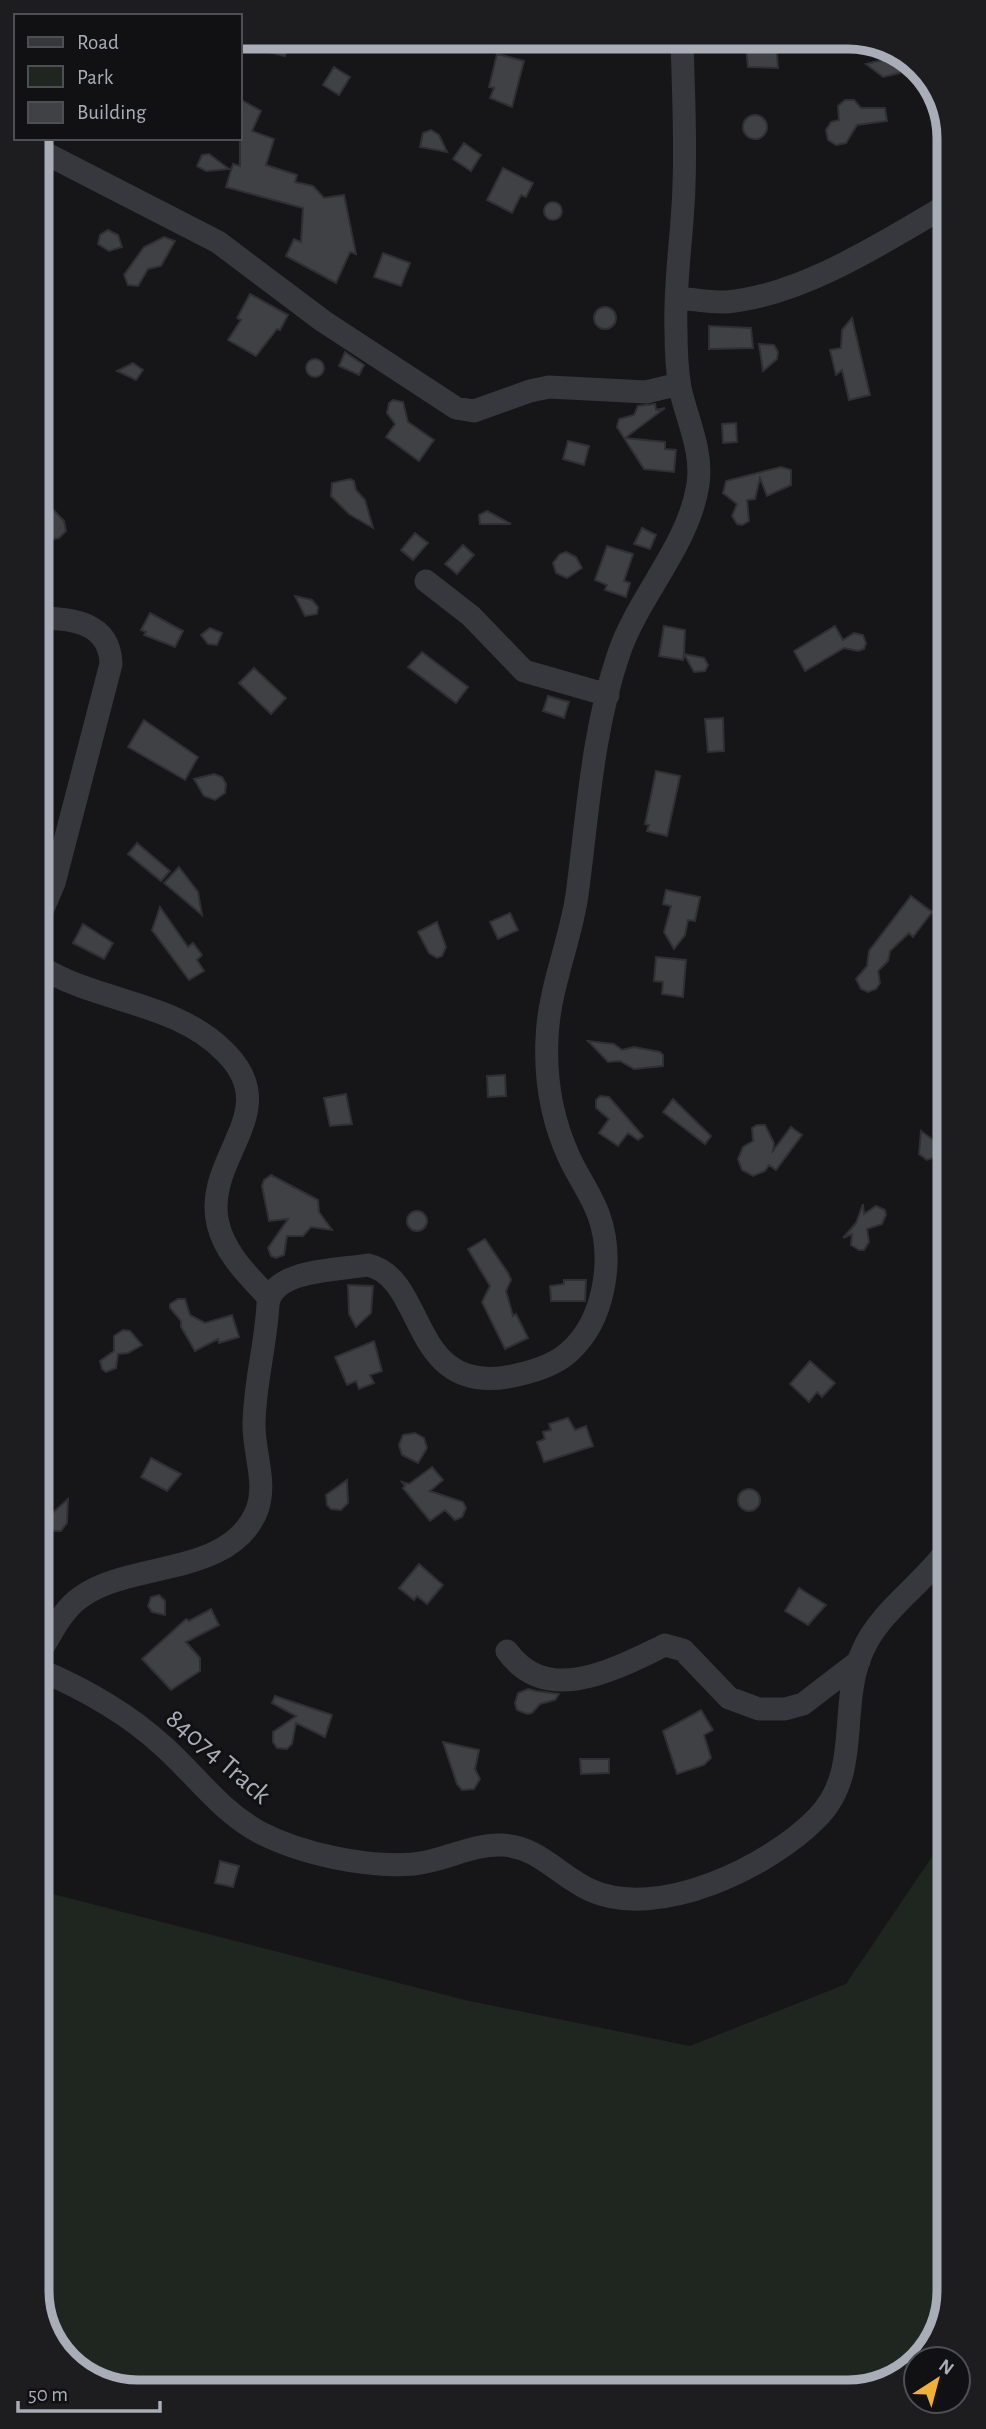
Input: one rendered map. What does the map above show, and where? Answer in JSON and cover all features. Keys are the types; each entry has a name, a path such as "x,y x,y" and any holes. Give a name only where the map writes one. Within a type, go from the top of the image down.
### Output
{"street":[{"path":"49,1638 67,1609 82,1595 108,1584 215,1552 232,1543 250,1522 259,1498 254,1427 269,1298 272,1290 287,1279 368,1265 380,1269 396,1285 430,1346 454,1369 468,1376 487,1380 537,1370 558,1359 569,1352 590,1324 604,1282 606,1241 589,1193 569,1156 547,1087 547,1037 553,989 577,899 586,799 608,695 620,651 686,525 699,479 698,451 679,384 676,327 684,183 682,49"},
{"path":"49,155 186,222 218,242 323,321 456,408 474,411 549,387 646,392 679,384"},
{"path":"677,298 725,302 760,295 799,282 880,245 937,211"},
{"path":"426,581 471,615 524,671 608,695"},
{"path":"49,618 70,619 91,626 106,641 111,664 49,895"},
{"path":"49,971 87,989 162,1012 213,1042 234,1063 247,1086 247,1113 244,1127 217,1183 218,1223 235,1261 269,1298"},
{"name":"84074 Track","path":"49,1675 132,1722 167,1750 237,1819 282,1842 325,1856 415,1864 481,1847 515,1846 545,1860 586,1888 605,1897 629,1900 691,1891 719,1881 776,1850 818,1817 841,1784 845,1766 847,1711 863,1647 937,1561"},
{"path":"507,1651 515,1662 537,1678 557,1681 598,1675 665,1645 673,1645 683,1650 729,1698 760,1709 785,1709 803,1704 859,1661"}],"green space":[{"path":"937,1849 937,2291 928,2330 919,2345 902,2345 902,2362 877,2375 848,2380 132,2380 109,2375 84,2362 71,2350 58,2330 49,2291 49,1893 465,2000 690,2046 846,1984"}],"building":[{"path":"265,49 287,49 285,56"},
{"path":"746,49 776,49 778,68 748,67"},
{"path":"497,54 524,61 512,107 490,98 494,88 489,87"},
{"path":"888,59 903,68 900,73 883,77 866,64"},
{"path":"334,67 350,77 339,95 323,85"},
{"path":"242,100 261,111 252,131 274,139 266,165 297,175 295,182 313,186 324,198 344,195 356,254 350,252 336,283 286,256 294,239 301,242 303,208 226,187 233,164 240,166"},
{"path":"845,100 854,100 861,108 885,108 887,121 857,125 846,143 836,145 828,140 826,130 831,122 839,120 838,106"},
{"path":"755,115 764,118 767,127 764,136 755,139 746,136 743,127 746,118"},
{"path":"431,130 439,135 447,152 420,147 423,133"},
{"path":"464,143 481,155 471,171 453,159"},
{"path":"209,154 229,169 206,171 197,166 202,155"},
{"path":"503,168 533,183 526,197 521,195 512,213 487,200"},
{"path":"549,202 557,202 562,211 560,218 549,220 544,215 544,207"},
{"path":"108,230 118,235 122,247 109,251 98,244 100,235"},
{"path":"164,237 175,241 161,266 148,269 138,286 128,285 124,275 144,247"},
{"path":"383,253 410,263 401,286 374,277"},
{"path":"250,294 288,315 280,330 277,329 256,356 228,340 241,320 237,318"},
{"path":"605,307 613,310 616,318 613,326 605,329 597,326 594,318 597,310"},
{"path":"852,318 870,395 849,400 842,370 836,375 830,350 841,348 842,330"},
{"path":"709,326 751,328 753,348 709,349"},
{"path":"759,344 774,345 778,352 777,359 763,371"},
{"path":"345,352 364,365 359,375 339,366"},
{"path":"311,359 319,359 324,368 322,375 311,377 306,372 306,364"},
{"path":"133,363 143,370 136,380 117,371"},
{"path":"393,400 403,402 408,422 434,440 419,461 386,437 395,424 387,413 389,403"},
{"path":"655,404 656,410 665,408 625,438 665,442 665,449 676,450 674,472 644,469 617,427 619,419 634,415 638,406"},
{"path":"736,423 737,442 723,443 722,424"},
{"path":"568,441 589,446 584,465 563,459"},
{"path":"781,467 791,470 791,485 767,496 760,478 755,499 747,500 749,521 742,525 737,524 732,516 737,504 723,493 726,481"},
{"path":"350,479 365,500 373,528 349,514 331,496 332,483"},
{"path":"49,505 64,521 66,531 59,538 49,540"},
{"path":"487,511 511,524 480,524 479,515"},
{"path":"642,528 656,535 650,549 634,544"},
{"path":"415,533 428,543 413,560 401,550"},
{"path":"463,545 474,555 457,574 445,564"},
{"path":"607,546 633,554 624,581 630,583 626,597 605,590 607,585 595,580"},
{"path":"566,552 576,557 582,568 567,578 556,573 553,563 560,554"},
{"path":"295,596 312,600 318,607 317,614 305,616"},
{"path":"150,613 183,631 175,647 144,635 146,632 141,630"},
{"path":"664,626 685,630 683,660 659,656"},
{"path":"835,626 843,640 854,633 863,635 866,643 864,649 858,651 844,648 805,671 794,651"},
{"path":"210,628 222,633 217,645 208,644 201,635"},
{"path":"422,652 468,687 456,703 408,667"},
{"path":"684,654 704,658 708,665 705,671 694,672"},
{"path":"254,668 286,698 271,714 239,683"},
{"path":"548,696 569,702 564,718 543,711"},
{"path":"723,718 724,751 708,752 705,719"},
{"path":"144,720 198,757 185,780 128,747"},
{"path":"656,771 680,776 667,836 647,831 649,825 645,824"},
{"path":"214,774 222,777 226,784 225,793 215,800 204,796 194,779"},
{"path":"137,843 170,871 161,881 128,854"},
{"path":"179,867 198,892 202,915 164,883"},
{"path":"666,890 700,897 695,921 688,920 685,935 674,949 664,932 671,906 663,904"},
{"path":"911,896 932,912 913,937 909,933 890,951 888,961 878,971 880,983 876,989 868,992 861,989 856,979 867,966 869,951"},
{"path":"160,907 188,947 193,943 202,955 197,960 204,971 189,980 152,930"},
{"path":"510,913 518,930 498,939 490,922"},
{"path":"437,922 446,947 442,956 437,958 429,953 418,932"},
{"path":"83,924 113,943 104,959 73,943"},
{"path":"656,957 686,960 683,997 662,994 663,982 654,981"},
{"path":"588,1041 614,1044 622,1050 634,1047 660,1052 663,1055 663,1066 634,1069 620,1061 608,1062"},
{"path":"505,1075 506,1096 488,1097 487,1076"},
{"path":"346,1094 352,1124 330,1126 324,1098"},
{"path":"600,1096 609,1097 643,1136 638,1140 628,1133 618,1146 599,1133 609,1119 596,1108 596,1100"},
{"path":"673,1099 711,1136 705,1144 663,1112"},
{"path":"765,1125 774,1143 773,1151 791,1127 802,1135 776,1170 769,1165 765,1171 753,1176 742,1170 738,1159 743,1147 753,1141 752,1128"},
{"path":"921,1131 937,1143 937,1154 927,1160 919,1154"},
{"path":"271,1175 318,1200 319,1212 332,1230 311,1227 303,1236 287,1236 284,1255 276,1258 271,1256 268,1248 288,1219 269,1221 262,1186 264,1180"},
{"path":"863,1204 864,1214 876,1206 885,1210 886,1215 882,1224 867,1229 869,1242 864,1250 859,1250 851,1245 852,1234 843,1238 856,1223"},
{"path":"413,1211 421,1211 427,1221 421,1231 413,1231 407,1225 407,1217"},
{"path":"485,1239 508,1273 511,1280 506,1291 513,1316 516,1314 528,1338 505,1349 482,1302 490,1286 468,1249"},
{"path":"564,1280 586,1280 585,1301 551,1301 550,1286 564,1284"},
{"path":"348,1285 373,1286 371,1313 356,1327 349,1314"},
{"path":"178,1299 185,1299 190,1315 205,1323 232,1315 239,1337 219,1343 218,1339 195,1351 181,1327 181,1321 170,1308 170,1304"},
{"path":"123,1330 130,1331 142,1345 128,1353 118,1354 116,1368 106,1372 100,1361 114,1351 114,1336"},
{"path":"374,1341 382,1371 370,1375 374,1383 359,1389 356,1381 347,1385 335,1357"},
{"path":"810,1361 835,1383 822,1397 817,1392 809,1402 790,1384"},
{"path":"568,1418 575,1430 586,1426 593,1446 544,1462 537,1442 545,1439 543,1432 551,1430 549,1424"},
{"path":"415,1433 424,1438 427,1448 418,1463 402,1455 399,1445 403,1435"},
{"path":"151,1458 181,1474 167,1491 141,1477"},
{"path":"432,1467 443,1480 430,1491 463,1502 466,1508 462,1517 455,1520 445,1510 430,1521 403,1488 405,1486 402,1482 409,1484"},
{"path":"347,1480 348,1503 341,1510 331,1509 327,1505 326,1495"},
{"path":"745,1489 753,1489 760,1496 760,1504 753,1511 745,1511 738,1504 738,1496"},
{"path":"68,1499 67,1523 61,1531 54,1531 49,1527 49,1516"},
{"path":"419,1564 443,1585 427,1604 417,1596 414,1600 399,1588"},
{"path":"799,1588 826,1605 808,1625 785,1611"},
{"path":"159,1595 165,1601 165,1615 152,1612 148,1606 151,1597"},
{"path":"211,1609 219,1625 186,1642 200,1658 200,1671 171,1690 142,1659 186,1619 189,1621"},
{"path":"528,1689 559,1694 555,1700 540,1704 532,1713 527,1714 517,1710 515,1703 518,1693"},
{"path":"275,1696 332,1715 325,1737 296,1723 292,1744 287,1749 277,1748 273,1742 273,1732 296,1716 272,1703"},
{"path":"701,1710 713,1730 704,1735 711,1758 704,1765 677,1774 663,1731"},
{"path":"443,1742 479,1750 475,1769 480,1779 474,1789 462,1790 457,1784"},
{"path":"580,1759 609,1759 609,1773 581,1774"},
{"path":"220,1861 239,1866 233,1887 215,1883"}]}
